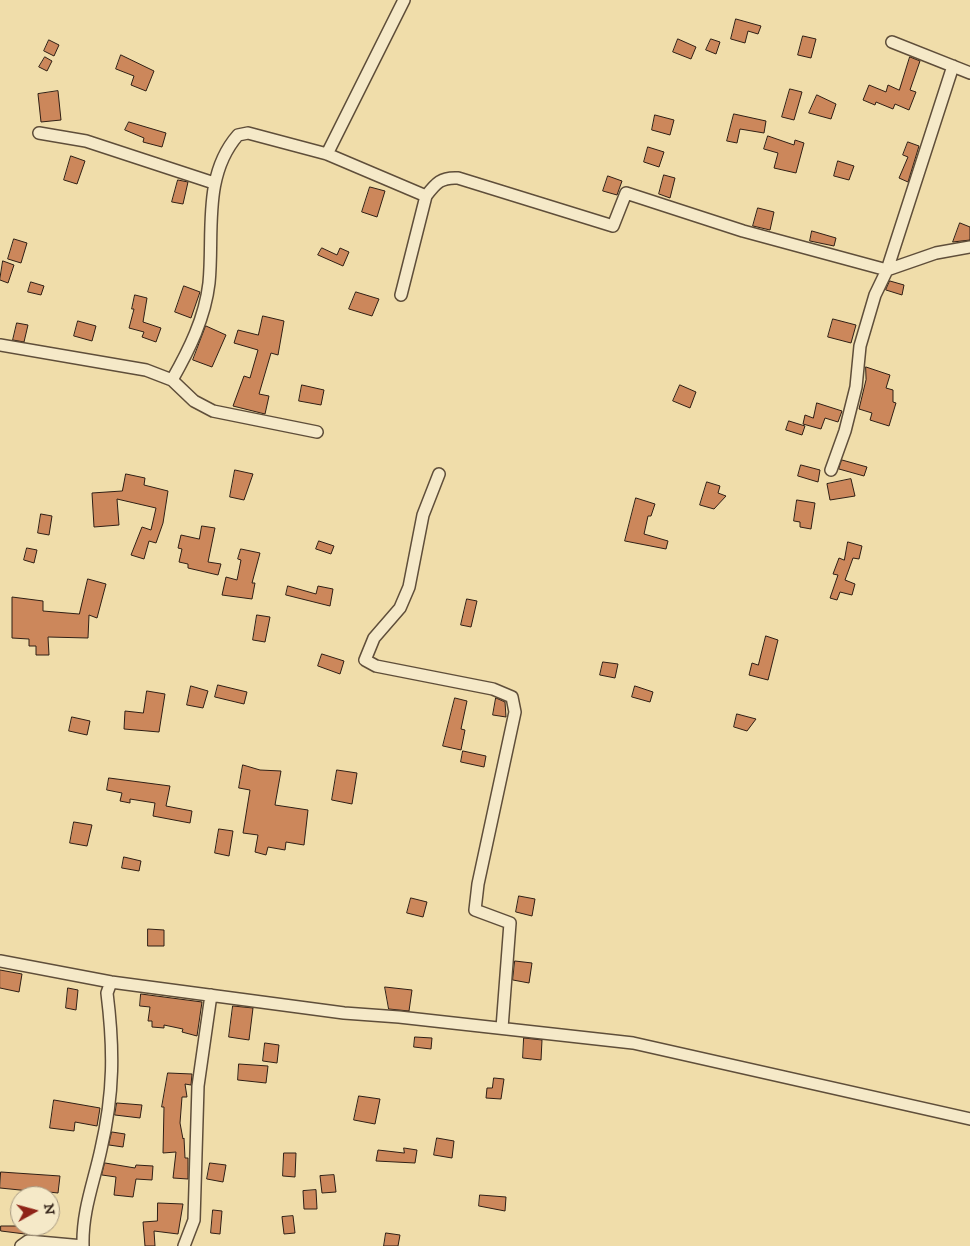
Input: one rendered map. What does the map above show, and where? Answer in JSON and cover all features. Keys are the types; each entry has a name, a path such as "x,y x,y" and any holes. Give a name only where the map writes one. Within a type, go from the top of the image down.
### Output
{"street":[{"path":"327,154 404,0"},
{"path":"892,42 970,73"},
{"path":"831,470 845,431 856,387 860,346 875,295 887,270 953,66"},
{"path":"39,133 86,141 214,182"},
{"path":"172,380 194,340 209,284 214,182 223,157 230,145 243,133 327,154 426,196"},
{"path":"401,295 426,196 435,184 445,177 458,178 613,226 626,192 743,232 887,270 936,253 970,247"},
{"path":"0,345 146,370 172,380 194,402 213,411 317,432"},
{"path":"439,474 423,515 409,587 400,608 374,638 365,660 376,666 493,689 512,697 515,712 478,884 475,910 510,923 502,1028"},
{"path":"0,961 112,982 344,1013 634,1043 970,1119"},
{"path":"21,1246 28,1241 83,1246 83,1222 101,1149 113,1076 107,993 112,982"},
{"path":"184,1246 194,1220 198,1086 211,995"}],"building":[{"path":"736,19 761,26 758,34 748,31 745,43 731,39"},
{"path":"803,36 816,39 811,58 798,55"},
{"path":"678,39 696,47 691,59 673,52"},
{"path":"711,39 720,42 716,54 706,50"},
{"path":"49,40 59,45 54,56 44,51"},
{"path":"121,55 154,71 146,91 131,85 134,76 116,69"},
{"path":"45,57 52,61 47,71 39,67"},
{"path":"910,57 920,61 910,90 916,92 909,110 895,104 893,109 876,102 875,105 863,100 869,85 886,92 888,85 899,90"},
{"path":"790,89 802,92 794,120 782,117"},
{"path":"58,91 61,120 41,122 38,94"},
{"path":"817,95 836,104 831,119 809,113"},
{"path":"734,114 766,121 764,133 740,129 737,143 727,141"},
{"path":"655,115 674,120 670,135 652,130"},
{"path":"129,122 166,133 162,147 143,142 144,138 125,130"},
{"path":"768,136 794,145 795,140 804,143 796,173 774,168 778,153 764,149"},
{"path":"908,142 919,146 908,182 899,178 908,157 903,155"},
{"path":"648,147 664,152 659,167 644,162"},
{"path":"71,156 85,161 77,184 64,180"},
{"path":"838,161 854,166 849,180 834,176"},
{"path":"664,175 675,178 670,198 659,194"},
{"path":"608,176 622,181 617,195 603,191"},
{"path":"178,180 188,182 183,204 172,202"},
{"path":"370,187 385,191 377,217 362,212"},
{"path":"758,208 774,212 770,230 753,226"},
{"path":"960,223 970,227 970,240 953,242"},
{"path":"812,231 836,238 834,246 810,241"},
{"path":"14,239 27,243 21,263 8,259"},
{"path":"322,248 337,255 340,248 349,252 343,266 318,255"},
{"path":"3,261 14,265 8,283 0,280"},
{"path":"890,281 904,285 902,295 886,290"},
{"path":"31,282 44,286 41,295 28,292"},
{"path":"184,286 200,292 191,318 175,312"},
{"path":"356,292 379,299 372,316 349,309"},
{"path":"135,295 147,298 143,322 161,328 156,342 142,337 144,332 129,328 134,309 132,309"},
{"path":"263,316 284,321 278,355 271,353 259,394 269,396 265,414 233,406 244,376 250,378 258,350 234,343 238,330 258,335"},
{"path":"833,319 856,325 851,343 828,337"},
{"path":"78,321 96,326 92,341 74,336"},
{"path":"17,323 28,325 24,342 13,340"},
{"path":"206,326 226,335 212,367 193,360"},
{"path":"866,367 890,375 886,388 893,390 893,402 896,403 889,426 870,420 872,413 859,409 866,380"},
{"path":"302,385 324,390 321,405 299,401"},
{"path":"680,385 696,392 690,408 673,401"},
{"path":"817,403 842,411 838,422 825,418 821,429 803,424 805,415 813,418"},
{"path":"789,421 805,426 802,435 786,430"},
{"path":"842,460 867,467 864,476 839,469"},
{"path":"801,465 820,470 818,482 798,476"},
{"path":"235,470 253,474 244,500 230,497"},
{"path":"126,474 145,478 144,485 168,491 163,523 156,543 149,541 144,559 131,555 142,527 151,530 156,508 117,499 119,525 94,527 92,493 122,491"},
{"path":"851,479 855,496 830,500 827,484"},
{"path":"707,482 720,486 718,493 726,496 714,509 700,505"},
{"path":"636,498 655,504 651,516 648,516 644,534 668,541 666,549 625,541"},
{"path":"797,500 815,503 811,529 800,527 800,522 794,521"},
{"path":"41,514 52,516 49,535 38,533"},
{"path":"202,526 215,528 208,562 221,564 218,575 188,568 188,564 179,562 182,549 178,548 181,535 199,539"},
{"path":"319,541 334,546 331,554 316,549"},
{"path":"848,542 862,546 859,559 853,558 845,580 855,584 852,595 840,592 837,600 830,598 838,575 833,574 839,558 844,560"},
{"path":"27,548 37,550 34,563 24,560"},
{"path":"241,549 260,553 252,583 255,583 252,599 222,595 226,577 237,580 241,560 238,559"},
{"path":"88,579 106,584 97,618 89,615 88,638 48,637 49,655 36,655 36,646 29,646 29,639 12,638 12,597 43,601 43,611 79,614"},
{"path":"288,586 316,594 318,586 333,589 330,606 286,595"},
{"path":"467,599 477,601 471,627 461,625"},
{"path":"257,615 270,617 265,642 253,640"},
{"path":"766,636 778,640 768,680 749,675 752,663 758,665"},
{"path":"322,654 344,661 340,674 318,666"},
{"path":"603,662 618,664 615,678 600,675"},
{"path":"218,685 247,692 244,704 215,697"},
{"path":"191,686 208,691 203,708 187,705"},
{"path":"635,686 653,692 650,702 632,697"},
{"path":"147,691 165,694 159,732 124,729 125,711 143,713"},
{"path":"455,698 467,701 461,729 465,730 461,750 443,746"},
{"path":"496,698 505,702 506,717 493,715"},
{"path":"737,714 756,719 747,731 734,727"},
{"path":"72,717 90,721 87,735 69,731"},
{"path":"463,751 486,756 484,767 461,762"},
{"path":"243,765 260,770 281,771 275,805 308,810 304,845 286,842 285,850 268,847 266,855 255,852 258,835 243,833 250,790 239,788"},
{"path":"337,770 357,773 352,804 332,800"},
{"path":"109,778 170,786 166,806 192,811 190,823 153,816 155,803 130,799 130,803 120,801 122,793 107,790"},
{"path":"74,822 92,825 87,846 70,843"},
{"path":"219,829 233,831 229,856 215,853"},
{"path":"124,857 141,861 139,871 122,868"},
{"path":"519,896 535,899 532,916 516,912"},
{"path":"411,898 427,902 423,917 407,913"},
{"path":"148,929 164,930 164,946 148,946"},
{"path":"515,961 532,963 529,983 513,980"},
{"path":"0,970 22,974 19,992 0,988"},
{"path":"385,987 412,990 409,1011 389,1009"},
{"path":"68,988 78,990 76,1010 66,1008"},
{"path":"141,994 202,1002 197,1036 182,1032 183,1029 164,1025 164,1028 152,1027 152,1021 148,1021 150,1007 140,1006"},
{"path":"233,1006 253,1008 249,1040 229,1037"},
{"path":"415,1037 432,1038 431,1049 414,1047"},
{"path":"524,1038 542,1040 541,1060 523,1058"},
{"path":"265,1043 279,1045 277,1063 263,1061"},
{"path":"239,1064 268,1066 266,1083 238,1080"},
{"path":"168,1073 192,1074 191,1085 185,1084 187,1097 182,1097 180,1123 184,1138 185,1158 188,1158 188,1179 173,1178 176,1152 163,1153 164,1107 162,1107"},
{"path":"494,1078 504,1079 501,1099 486,1098 487,1088 492,1088"},
{"path":"359,1096 380,1099 375,1124 354,1120"},
{"path":"54,1100 100,1108 97,1126 75,1122 74,1131 50,1128"},
{"path":"117,1103 142,1105 140,1118 115,1115"},
{"path":"112,1132 125,1134 123,1147 109,1145"},
{"path":"437,1138 454,1141 452,1158 434,1155"},
{"path":"404,1148 417,1150 415,1163 376,1161 378,1150 404,1153"},
{"path":"284,1153 296,1153 295,1177 283,1176"},
{"path":"105,1163 135,1168 136,1165 153,1166 152,1180 136,1179 133,1197 114,1195 116,1177 102,1175"},
{"path":"210,1163 226,1165 223,1182 207,1179"},
{"path":"1,1172 60,1176 59,1186 10,1186 10,1189 0,1188"},
{"path":"334,1175 336,1192 322,1193 320,1176"},
{"path":"316,1190 317,1209 304,1209 303,1191"},
{"path":"480,1195 506,1197 505,1211 479,1206"},
{"path":"158,1203 183,1204 178,1234 154,1231 155,1246 145,1246 143,1222 157,1221"},
{"path":"213,1210 222,1211 220,1234 211,1233"},
{"path":"293,1216 295,1233 284,1234 282,1217"},
{"path":"1,1226 10,1226 10,1232 1,1231"},
{"path":"386,1233 400,1235 398,1246 384,1246"}]}
